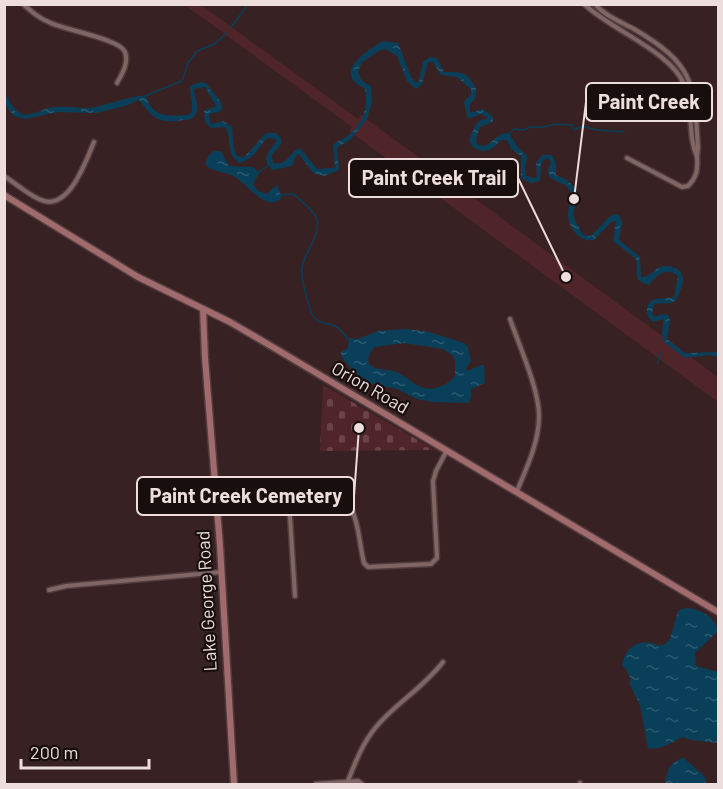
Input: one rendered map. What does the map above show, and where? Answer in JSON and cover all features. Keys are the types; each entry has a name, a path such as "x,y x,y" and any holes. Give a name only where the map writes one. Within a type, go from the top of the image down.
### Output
{"main road":[{"name":"Orion Road","path":"4,195 138,277 253,335 718,612"},
{"name":"Lake George Road","path":"203,309 234,784"}],"street":[{"path":"23,4 48,22 64,29 116,43 122,47 126,61 117,83"},
{"path":"584,4 669,64 680,75 691,111 693,148 697,157"},
{"path":"590,10 595,5 674,59 685,72 693,90 698,168 696,177 688,186 682,187 627,158"},
{"path":"669,64 674,59"},
{"path":"4,176 42,200 62,199 85,164 94,142"},
{"path":"510,319 538,408 536,437 530,462 517,491"},
{"path":"215,486 325,486 345,499 356,519 362,556 368,567 431,564 437,558 433,481 447,450"},
{"path":"288,485 295,596"},
{"path":"49,590 66,586 221,572"},
{"path":"348,781 365,742 375,728 430,679 443,662"},
{"path":"316,784 348,781 358,781 362,784"}],"green space":[{"path":"185,5 201,5 358,119 361,115 718,377 718,402 349,131 352,127"},
{"path":"323,385 435,450 320,451"}],"water":[{"path":"383,41 398,43 411,77 416,83 419,81 423,62 430,57 437,58 444,72 463,74 470,79 476,89 475,99 470,104 470,113 483,109 493,117 493,122 480,127 476,139 477,144 486,145 500,135 509,133 527,156 526,176 535,178 537,176 536,163 542,155 552,155 556,164 556,175 567,180 574,187 576,196 573,216 583,235 591,236 610,216 616,214 620,216 622,223 619,240 640,257 641,277 648,276 658,268 665,266 679,270 683,281 676,299 671,303 654,304 652,314 655,317 662,314 668,315 670,320 667,339 685,353 718,352 718,357 709,355 685,358 664,342 662,333 664,319 653,322 648,316 647,308 651,301 674,297 678,276 665,272 658,275 649,285 640,281 637,275 636,259 613,241 616,221 611,222 594,240 583,239 579,236 572,228 568,217 571,192 549,176 548,170 551,163 549,159 545,159 541,164 540,181 530,183 521,178 521,156 511,149 507,140 501,140 485,151 473,147 469,140 473,129 479,121 487,117 481,114 471,118 467,117 464,102 471,94 471,89 457,77 441,75 433,62 428,62 422,84 416,89 407,81 397,56 385,49 362,62 358,72 362,81 371,86 372,101 367,119 351,139 337,148 339,170 324,176 313,173 299,154 292,166 273,170 266,159 276,139 267,138 245,161 240,163 235,160 225,127 211,128 205,122 204,111 216,106 205,87 194,89 197,110 194,117 175,121 157,119 139,100 96,113 58,112 25,119 14,116 5,103 5,93 16,110 26,115 59,107 91,108 145,96 157,112 173,116 187,115 192,110 190,86 200,82 206,83 221,102 222,109 209,114 210,122 212,124 223,121 232,127 237,156 245,156 266,133 276,133 281,138 281,144 272,155 273,163 283,162 295,150 301,149 317,169 333,168 335,166 333,145 352,133 365,110 365,89 353,80 352,69 359,59"},
{"path":"214,151 221,151 229,166 253,167 259,173 253,184 258,191 267,194 277,185 282,197 276,202 264,200 235,177 208,167 205,164 209,155"},
{"path":"407,329 429,332 464,343 468,347 471,361 466,368 467,371 484,365 485,383 471,389 468,403 432,402 417,399 397,389 370,383 353,371 341,356 341,352 348,348 349,338 358,339 378,331","holes":["404,343 443,349 455,360 455,376 442,386 432,389 422,387 396,372 375,368 368,362 369,355 375,347"]},
{"path":"687,608 707,615 717,626 718,631 695,653 696,666 718,672 718,743 683,737 662,747 648,748 640,705 629,683 631,680 626,669 622,666 623,661 628,651 635,645 651,643 659,645 668,642 679,610"},
{"path":"684,758 705,777 706,784 665,784 670,768 676,761"}],"waterway":[{"path":"230,29 248,4"},
{"path":"145,96 182,81 188,63 197,51 215,44 226,33"},
{"path":"509,134 514,129 524,130 530,127 555,124 572,125 574,130 582,126 597,130 624,132"},
{"path":"257,173 269,165"},
{"path":"280,195 294,194 316,217 317,230 302,269 305,292 314,317 337,327 348,339"},
{"path":"658,363 660,353"}],"place":[{"name":"Paint Creek","path":"574,199"},
{"name":"Paint Creek Trail","path":"566,277"},
{"name":"Paint Creek Cemetery","path":"359,428"}]}
